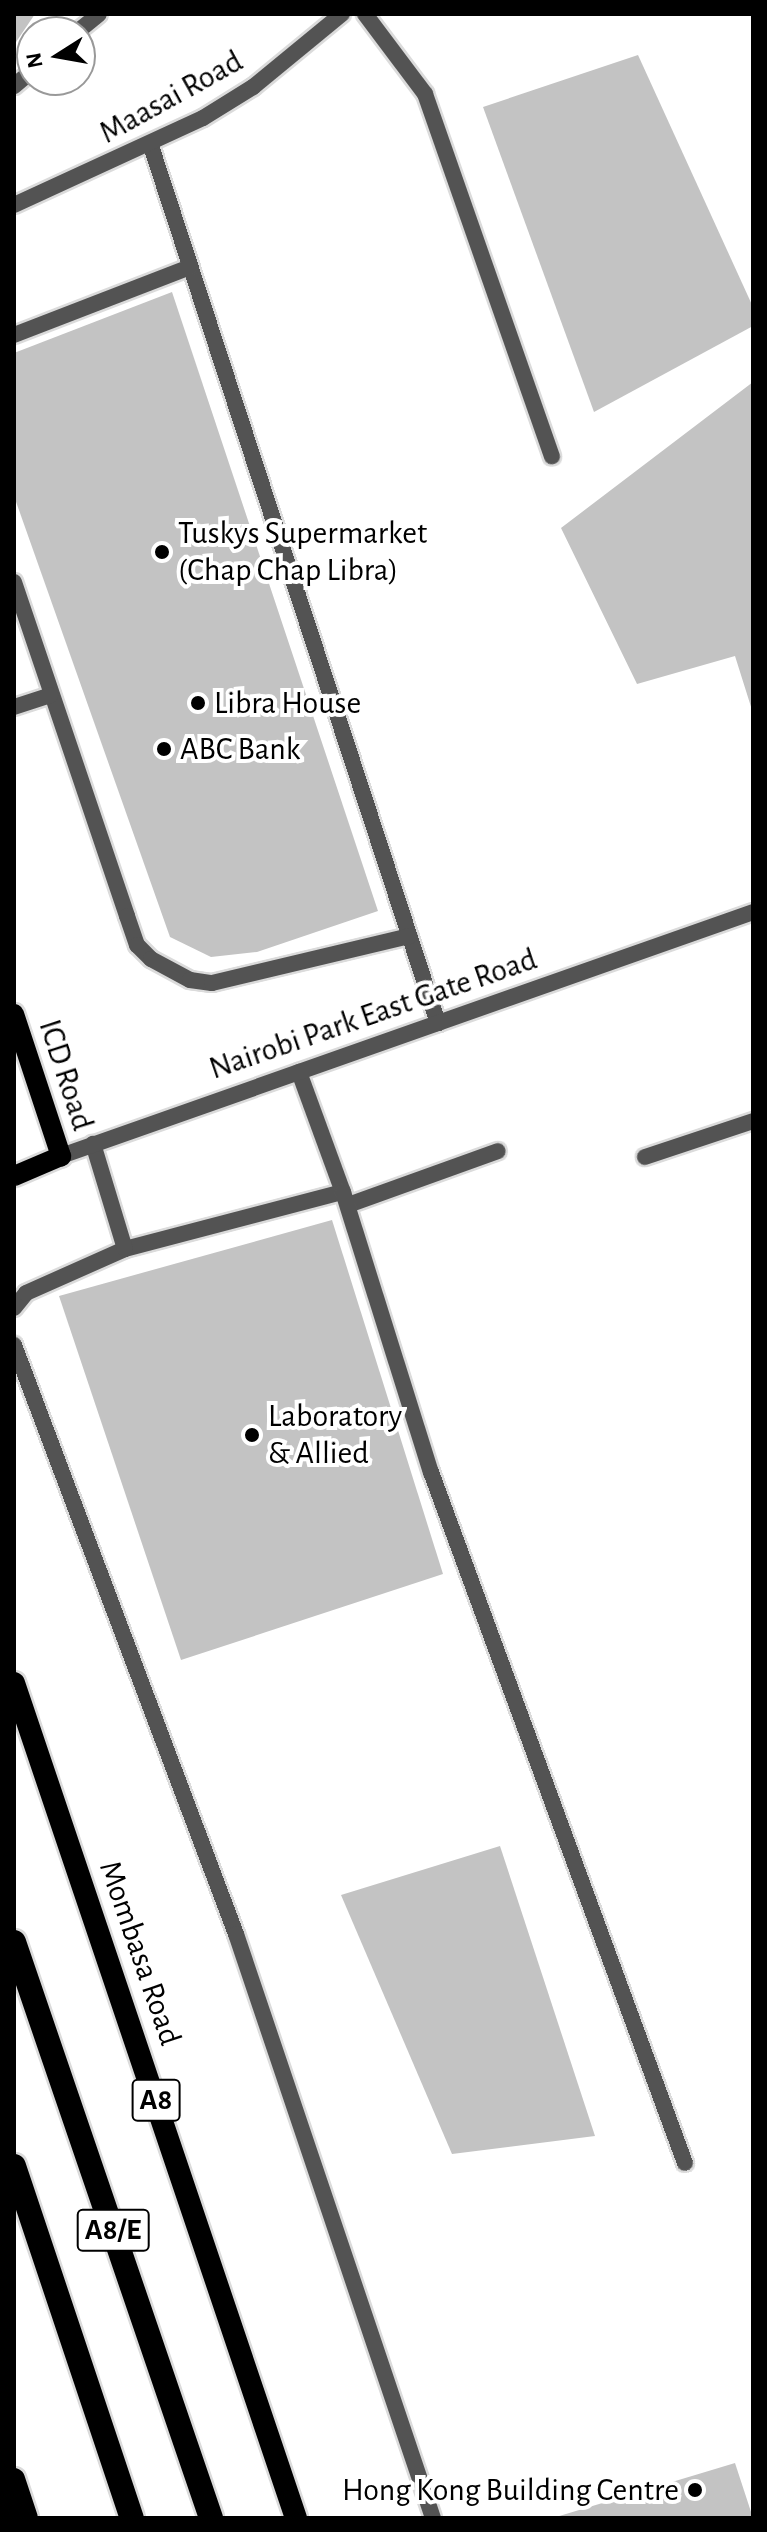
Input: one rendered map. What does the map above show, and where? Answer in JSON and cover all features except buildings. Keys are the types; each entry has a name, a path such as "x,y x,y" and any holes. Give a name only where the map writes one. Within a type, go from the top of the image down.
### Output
{"highway":[{"name":"Mombasa Road","path":"14,1683 296,2518"},
{"name":"A8/E","path":"14,1942 211,2518"},
{"name":"A8/E","path":"14,2166 132,2518"},
{"path":"15,2483 27,2518"}],"main road":[{"name":"ICD Road","path":"14,1014 61,1156"},
{"name":"Nairobi Park East Gate Road","path":"14,1176 61,1156"}],"street":[{"name":"Maasai Road","path":"14,205 151,146 253,87 342,14"},
{"path":"365,14 425,94 552,456"},
{"path":"151,146 438,1023"},
{"path":"14,335 190,267"},
{"path":"14,582 137,945 151,959 190,980 212,983 409,936"},
{"path":"14,707 50,695"},
{"name":"Nairobi Park East Gate Road","path":"61,1156 753,912"},
{"path":"299,1072 346,1198 431,1472 685,2163"},
{"path":"645,1157 753,1121"},
{"path":"93,1144 125,1249"},
{"path":"14,1308 26,1293 125,1249 346,1198 498,1151"},
{"path":"14,1345 236,1934 433,2518"}],"place":[{"name":"Tuskys Supermarket (Chap Chap Libra)","path":"162,552"},
{"name":"Libra House","path":"198,703"},
{"name":"ABC Bank","path":"164,749"},
{"name":"Laboratory & Allied","path":"252,1435"},
{"name":"Hong Kong Building Centre","path":"695,2490"}]}
